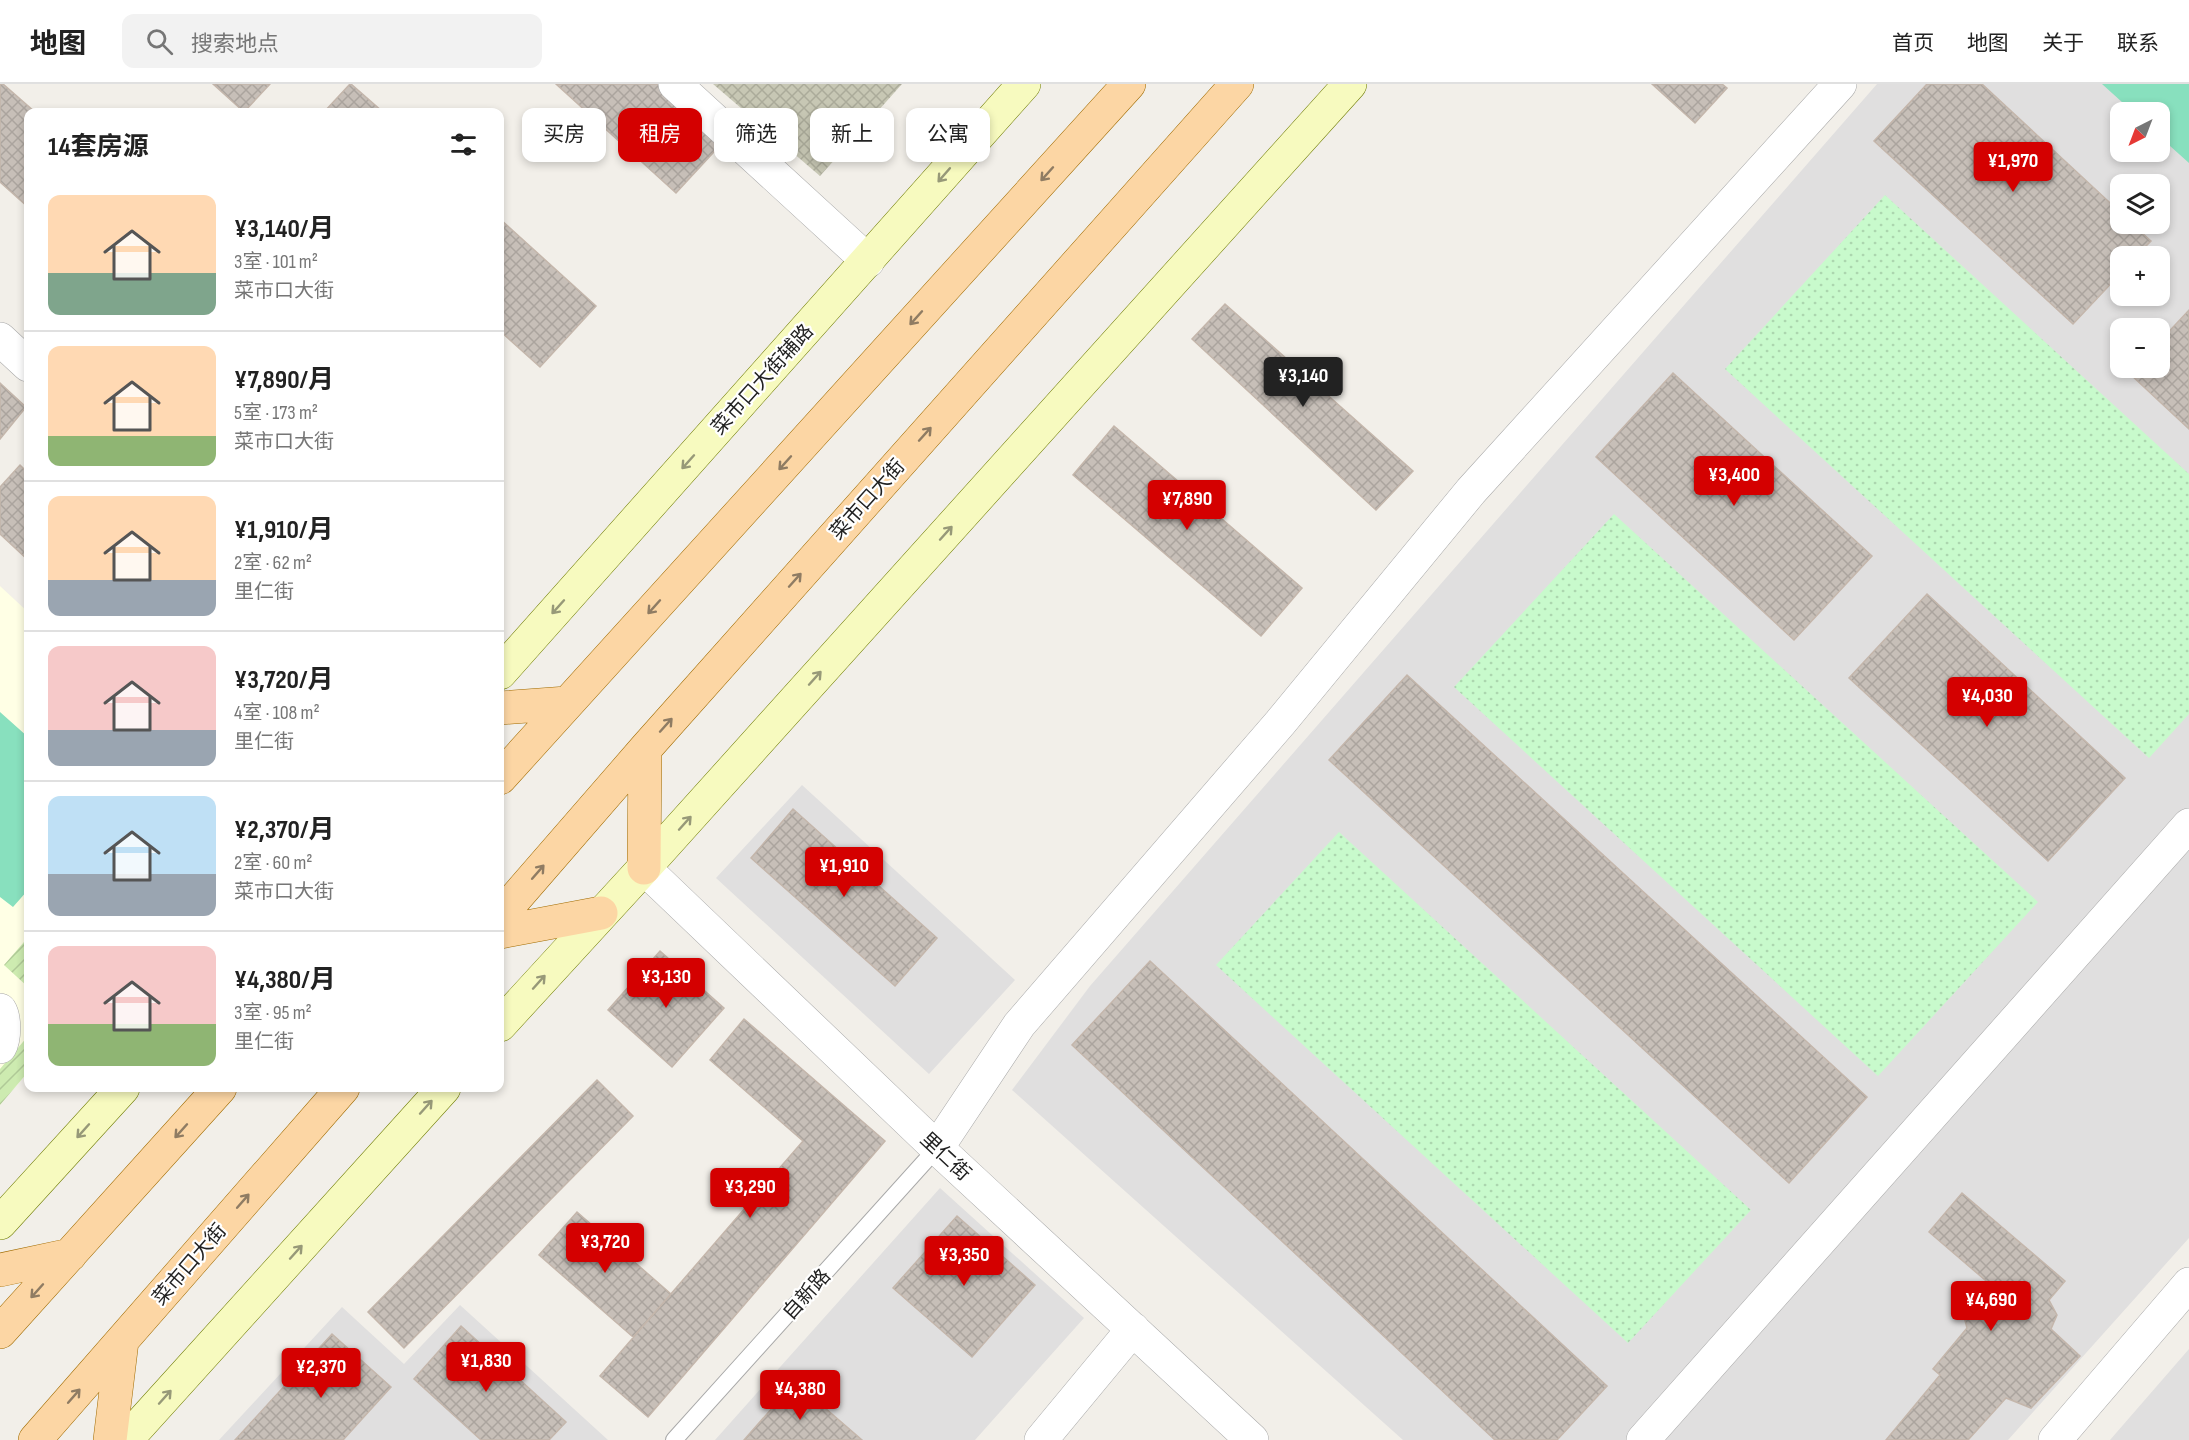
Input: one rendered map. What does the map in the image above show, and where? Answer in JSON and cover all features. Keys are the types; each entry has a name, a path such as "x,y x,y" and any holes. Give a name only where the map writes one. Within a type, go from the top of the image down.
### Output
{"main road":[{"path":"504,774 1129,84"},
{"name":"菜市口大街","path":"504,911 645,749 1237,84"},
{"path":"504,708 567,703"},
{"path":"644,868 645,749"},
{"path":"504,931 601,913"},
{"path":"0,1332 216,1092"},
{"name":"菜市口大街","path":"35,1440 340,1092"},
{"path":"0,1269 69,1255"},
{"path":"110,1440 122,1341"}],"street":[{"path":"675,84 868,261"},
{"name":"菜市口大街辅路","path":"504,669 1024,84"},
{"path":"504,1022 1350,84"},
{"path":"938,1148 1019,1025 1280,723 1471,490 1840,84"},
{"path":"0,339 24,361"},
{"path":"1643,1440 2189,825"},
{"name":"里仁街","path":"644,868 938,1148 1252,1440"},
{"path":"0,1010 3,1014 3,1043 0,1047"},
{"path":"0,1222 119,1092"},
{"path":"126,1440 440,1092"},
{"path":"2055,1440 2189,1284"},
{"path":"1041,1440 1133,1329"}],"lane":[{"name":"自新路","path":"674,1440 938,1148"}],"shaded area":[{"path":"713,84 902,84 881,108 810,108 810,162 832,162 820,176 798,157 798,108 741,108"},
{"path":"1877,84 2189,84 2189,1238 2008,1440 1403,1440 1012,1090 1090,986"},
{"path":"0,586 24,608 24,1077 0,1105"},
{"path":"802,785 1015,980 929,1074 716,878"},
{"path":"940,1188 1084,1318 975,1440 715,1440"},
{"path":"460,1305 608,1440 219,1440 342,1307 404,1364"},
{"path":"2189,1349 2189,1440 2110,1440"}],"green space":[{"path":"2102,84 2189,84 2189,163 2170,146 2170,102 2122,102"},
{"path":"1885,195 2189,474 2189,714 2149,758 1725,369"},
{"path":"1614,514 2038,902 1878,1076 1454,687"},
{"path":"0,712 24,733 24,895 13,907 0,897"},
{"path":"1339,832 1751,1210 1628,1343 1216,965"},
{"path":"24,942 24,983 4,965"},
{"path":"24,1041 24,1077 0,1105 0,1069"}],"building":[{"path":"0,84 3,84 30,108 24,108 24,203 0,182"},
{"path":"213,84 270,84 248,108 240,108"},
{"path":"351,84 378,108 328,108"},
{"path":"556,84 661,84 688,108 618,108 618,140 606,129 606,108 582,108"},
{"path":"1652,84 1722,84 1727,88 1695,123"},
{"path":"1927,84 1982,84 2110,203 2110,234 2143,234 2151,241 2146,246 2110,246 2110,285 2073,324 1874,141"},
{"path":"702,121 714,132 714,152 676,193 642,162 702,162"},
{"path":"504,223 596,306 540,367 504,335"},
{"path":"1225,304 1413,471 1376,510 1192,339"},
{"path":"2189,310 2189,429 2134,378 2170,378 2170,330"},
{"path":"1673,373 1872,556 1794,640 1596,457"},
{"path":"0,383 24,405 24,409 0,439"},
{"path":"1114,426 1302,588 1261,636 1073,475"},
{"path":"20,465 24,469 24,556 0,534 0,487"},
{"path":"1927,594 2125,778 2048,861 1849,678"},
{"path":"1407,675 1867,1097 1789,1183 1329,760"},
{"path":"793,809 937,938 895,986 751,858"},
{"path":"660,951 724,1008 672,1067 608,1010"},
{"path":"1150,961 1607,1386 1557,1440 1495,1440 1072,1045"},
{"path":"744,1019 885,1141 648,1417 600,1376 803,1141 710,1060"},
{"path":"597,1080 633,1116 404,1348 368,1312"},
{"path":"1962,1193 2065,1281 2049,1300 2057,1315 2051,1329 2080,1356 2031,1408 2006,1398 1968,1440 1886,1440 1940,1375 1933,1369 1967,1328 1961,1305 1970,1286 1992,1286 1929,1232"},
{"path":"577,1212 671,1294 633,1337 539,1255"},
{"path":"957,1216 1035,1285 972,1357 893,1288"},
{"path":"461,1326 566,1422 549,1440 481,1440 414,1379"},
{"path":"332,1334 391,1387 343,1440 235,1440"},
{"path":"795,1382 862,1440 744,1440"}]}
